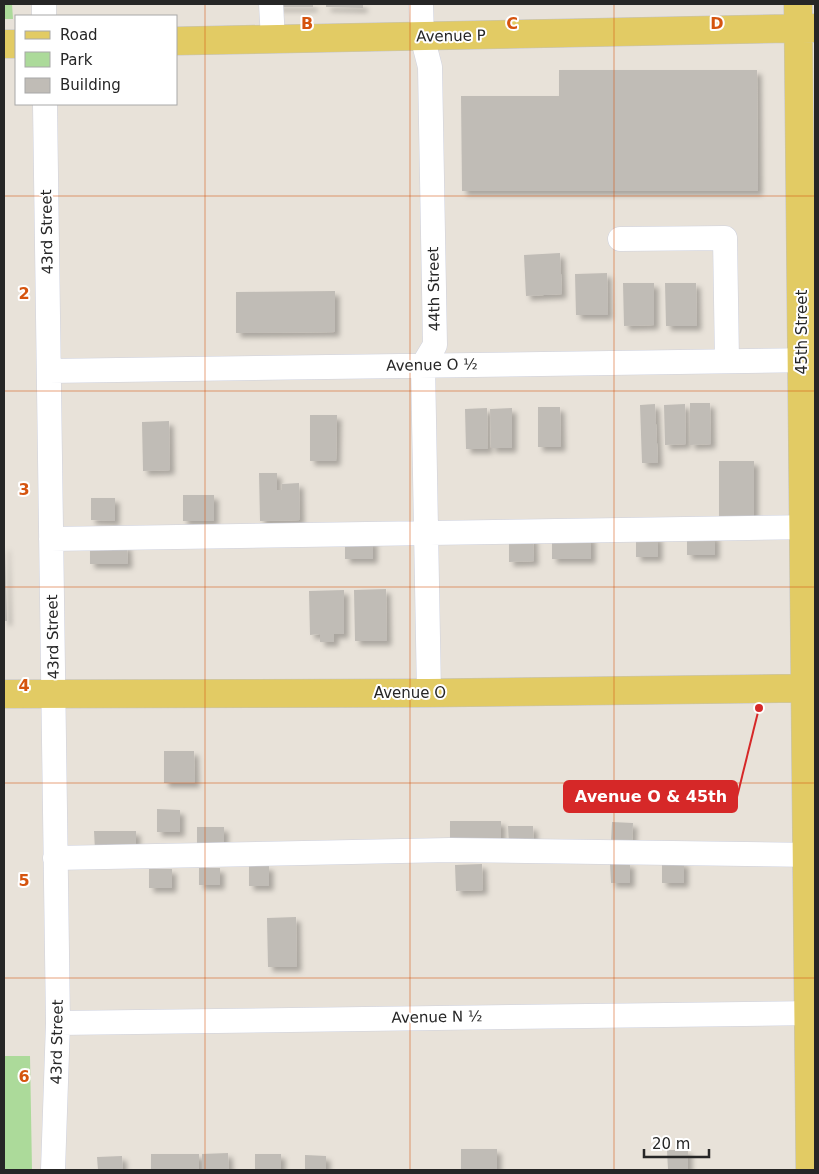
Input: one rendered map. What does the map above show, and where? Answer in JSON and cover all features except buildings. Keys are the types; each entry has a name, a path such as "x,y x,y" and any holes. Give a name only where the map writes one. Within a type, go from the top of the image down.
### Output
{"main road":[{"name":"Avenue P","path":"178,41 422,36 804,20"},
{"name":"45th Street","path":"804,20 808,194 810,527 812,1013 810,1170"},
{"name":"Avenue O","path":"4,694 429,693 810,688"}],"street":[{"path":"271,4 273,39"},
{"name":"44th Street","path":"421,4 422,36 430,67 435,344 423,365 429,693"},
{"name":"43rd Street","path":"45,105 55,693 54,858 58,1023 53,1170"},
{"path":"620,239 725,238 727,361"},
{"name":"Avenue O ½","path":"49,371 808,360"},
{"path":"51,539 810,527"},
{"path":"54,858 450,850 811,855"},
{"name":"Avenue N ½","path":"58,1023 812,1013"}],"green space":[{"path":"4,4 12,4 13,19 4,19"},
{"path":"4,1056 30,1056 32,1170 4,1170"}],"place":[{"name":"Avenue O & 45th","path":"759,708"}]}
